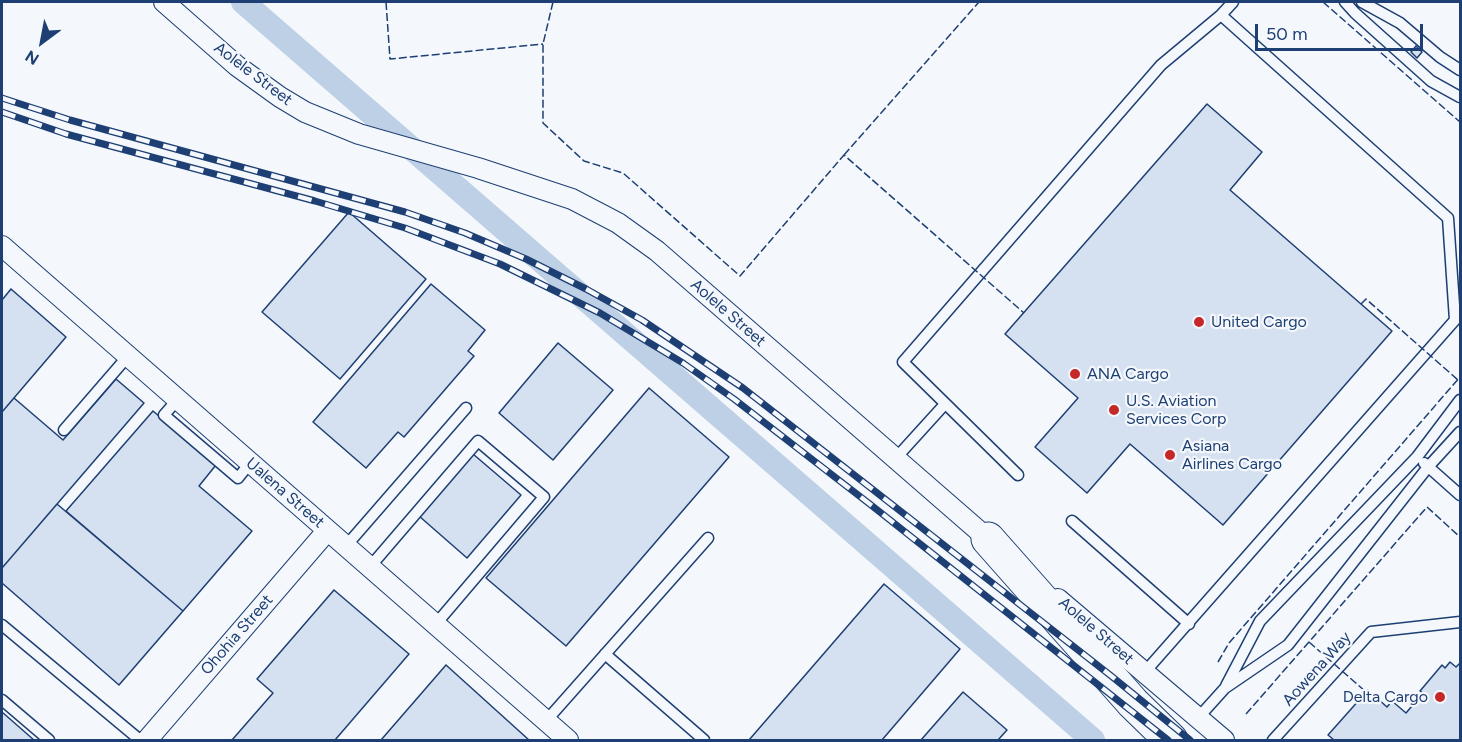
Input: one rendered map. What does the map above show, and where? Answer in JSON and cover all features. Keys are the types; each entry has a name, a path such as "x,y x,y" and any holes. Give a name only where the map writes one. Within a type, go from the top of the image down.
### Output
{"highway":[{"path":"988,539 1133,704 1171,741"}],"street":[{"name":"Aolele Street","path":"164,2 258,82 306,112 359,134 478,168 572,199 611,219 639,237 1224,741"},
{"name":"Ualena Street","path":"4,254 178,399 568,741"},
{"name":"Ohohia Street","path":"152,738 327,531"}],"lane":[{"path":"1018,475 903,362 1161,65 1221,15 1233,2"},
{"path":"1345,2 1431,81 1461,98"},
{"path":"1362,2 1400,23 1440,57 1461,70"},
{"path":"1144,673 1455,320 1448,218 1221,15"},
{"path":"64,430 128,356"},
{"path":"896,459 945,404"},
{"path":"1225,688 1260,621 1417,457 1459,406"},
{"path":"346,546 466,408"},
{"path":"1198,718 1225,688 1288,645 1428,467 1461,432"},
{"path":"369,568 478,441 544,497 435,625"},
{"path":"1417,457 1461,495"},
{"path":"1072,521 1189,624"},
{"path":"546,721 708,538"},
{"name":"Aowena Way","path":"1276,740 1371,632 1461,622"},
{"path":"2,625 152,738"},
{"path":"605,654 704,741"},
{"path":"2,700 49,741"}],"building":[{"path":"1416,46 1422,52 1417,58 1411,52"},
{"name":"United Cargo","path":"1207,104 1262,152 1230,190 1392,331 1223,525 1130,444 1087,493 1035,447 1078,398 1005,334"},
{"path":"349,212 426,279 340,379 262,312"},
{"path":"431,284 485,330 468,351 474,356 404,437 398,432 366,468 313,422"},
{"path":"11,289 66,337 2,412 2,300"},
{"path":"558,343 613,390 553,460 499,413"},
{"path":"116,379 144,403 2,568 2,412 14,398 63,440"},
{"path":"649,388 729,457 566,646 486,578"},
{"path":"153,411 216,465 199,486 252,531 183,611 66,511"},
{"path":"473,454 521,495 467,558 419,516"},
{"path":"57,504 183,611 119,685 2,583 2,568"},
{"path":"884,584 960,649 882,740 749,740"},
{"path":"334,590 409,654 335,740 232,740 273,693 257,679"},
{"name":"Delta Cargo","path":"1450,662 1456,667 1460,665 1460,740 1334,740 1328,735 1368,690 1387,707 1392,701 1406,713 1423,693 1420,691 1442,665 1445,668"},
{"path":"446,665 529,740 381,740"},
{"path":"963,692 1007,730 998,740 921,740"},
{"path":"2,712 34,740 2,740"}],"waterway":[{"path":"243,2 1093,740"}],"railway":[{"path":"2,98 70,120 405,212 465,233 526,259 586,289 642,320 743,388 1190,740"},
{"path":"2,112 66,134 315,201 405,228 500,264 600,313 683,363 734,399 1168,740"}],"fence":[{"path":"386,2 390,59 543,44"},
{"path":"553,2 543,44 543,123 584,161 623,173 740,276 844,155 1024,313"},
{"path":"844,155 979,2"},
{"path":"1323,2 1460,122"},
{"path":"1361,304 1366,299 1458,380"},
{"path":"1218,662 1229,643 1460,377"},
{"path":"1246,714 1427,507 1460,537"},
{"path":"1309,642 1366,692"}],"place":[{"name":"United Cargo","path":"1199,322"},
{"name":"ANA Cargo","path":"1075,374"},
{"name":"U.S. Aviation Services Corp","path":"1114,410"},
{"name":"Asiana Airlines Cargo","path":"1170,455"},
{"name":"Delta Cargo","path":"1440,697"}]}
